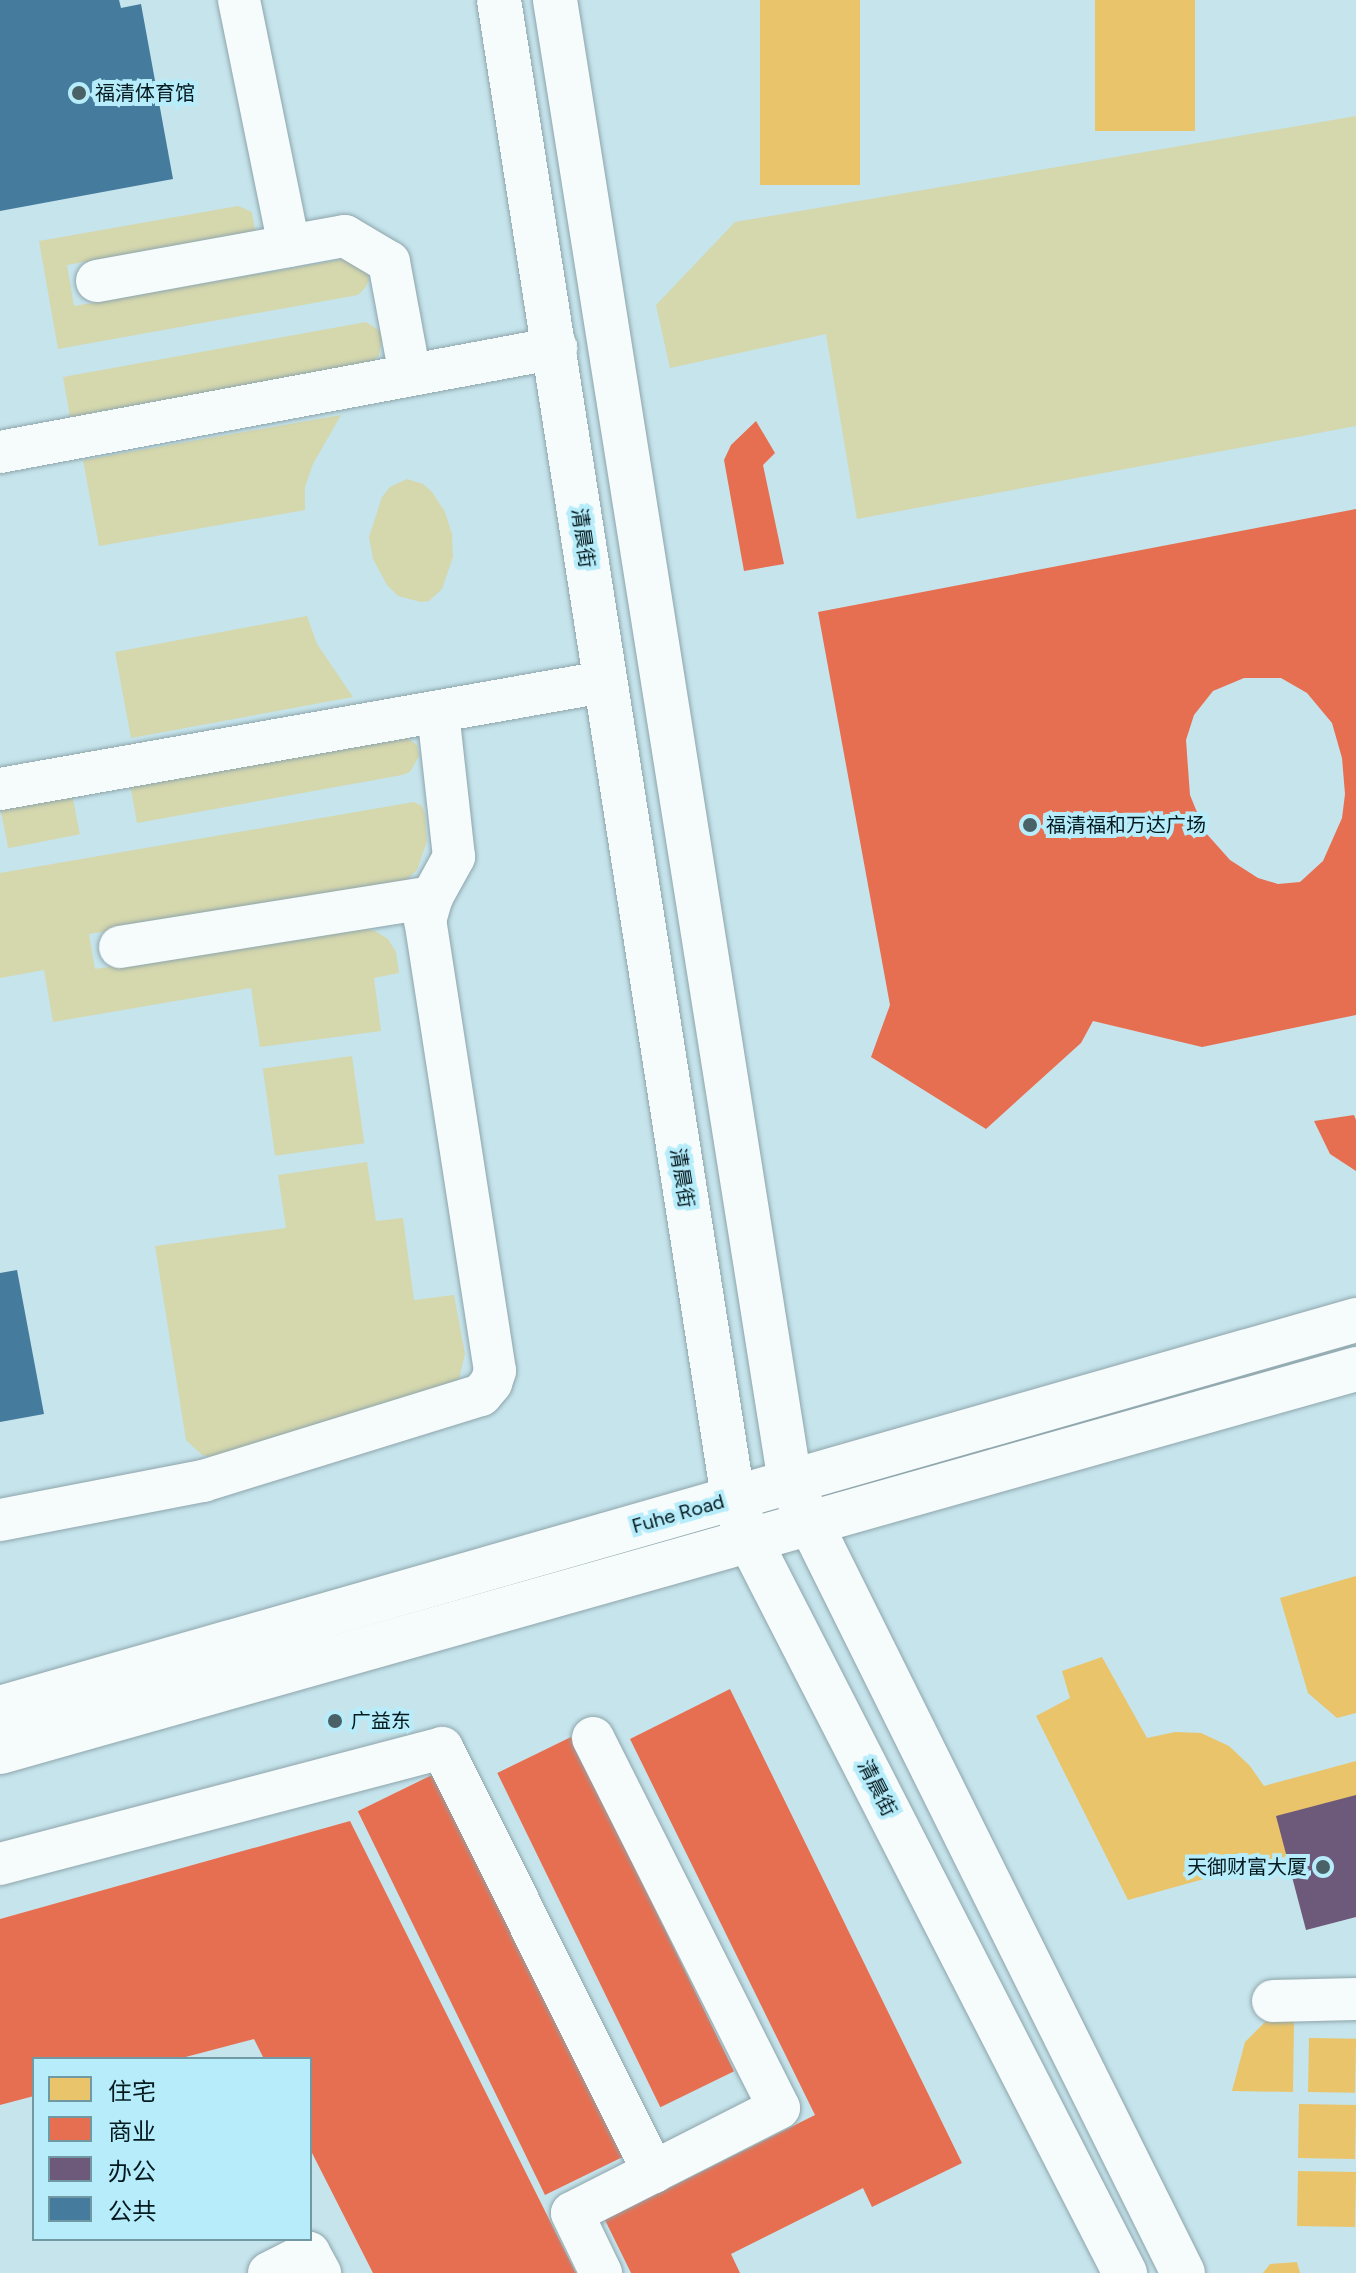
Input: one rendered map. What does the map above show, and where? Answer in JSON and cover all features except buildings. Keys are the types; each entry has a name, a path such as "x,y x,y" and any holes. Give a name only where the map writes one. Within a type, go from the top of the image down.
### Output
{"street":[{"path":"239,0 289,246"},
{"name":"清晨街","path":"499,0 556,348 603,682 733,1498 749,1539 1125,2273"},
{"path":"555,0 790,1482 1183,2273"},
{"path":"97,281 345,236 389,262 410,375"},
{"path":"0,452 556,348"},
{"path":"0,789 603,682"},
{"path":"0,1520 203,1481 481,1395 491,1383 495,1371 425,921 432,897 454,857 438,712"},
{"path":"120,947 432,897"},
{"name":"Fuhe Road","path":"0,1708 1356,1320"},
{"path":"0,1752 1356,1369"},
{"path":"593,1738 779,2108 572,2213 601,2273"},
{"path":"0,1864 442,1748 653,2172"},
{"path":"1273,2001 1356,1999"},
{"path":"269,2273 309,2253 320,2273"}],"green space":[{"path":"1356,116 1356,426 857,519 826,334 670,368 656,305 735,222"},
{"path":"238,206 252,212 255,230 67,265 74,306 350,258 366,269 369,280 365,288 358,295 58,349 39,241"},
{"path":"366,322 383,333 379,355 373,362 70,417 63,377"},
{"path":"341,415 313,464 305,487 305,510 99,546 83,460"},
{"path":"407,479 423,484 432,492 445,512 452,534 453,557 442,589 429,601 398,596 387,585 373,559 369,537 382,497 390,487"},
{"path":"307,616 317,644 353,697 131,738 115,652"},
{"path":"406,737 417,745 419,756 410,772 402,775 137,823 130,784"},
{"path":"72,794 80,834 8,848 0,808"},
{"path":"414,802 422,806 425,814 427,841 417,870 398,888 89,934 95,969 360,928 375,931 388,939 396,952 399,973 374,978 381,1031 260,1047 251,988 53,1022 44,970 0,978 0,873"},
{"path":"352,1056 364,1143 275,1156 263,1069"},
{"path":"367,1162 376,1221 403,1218 414,1300 454,1295 465,1354 459,1379 453,1387 213,1457 202,1455 186,1440 155,1246 286,1228 278,1175"}],"place":[{"name":"福清体育馆","path":"79,93"},
{"name":"福清福和万达广场","path":"1030,825"},
{"name":"广益东","path":"335,1721"},
{"name":"天御财富大厦","path":"1323,1867"}]}
